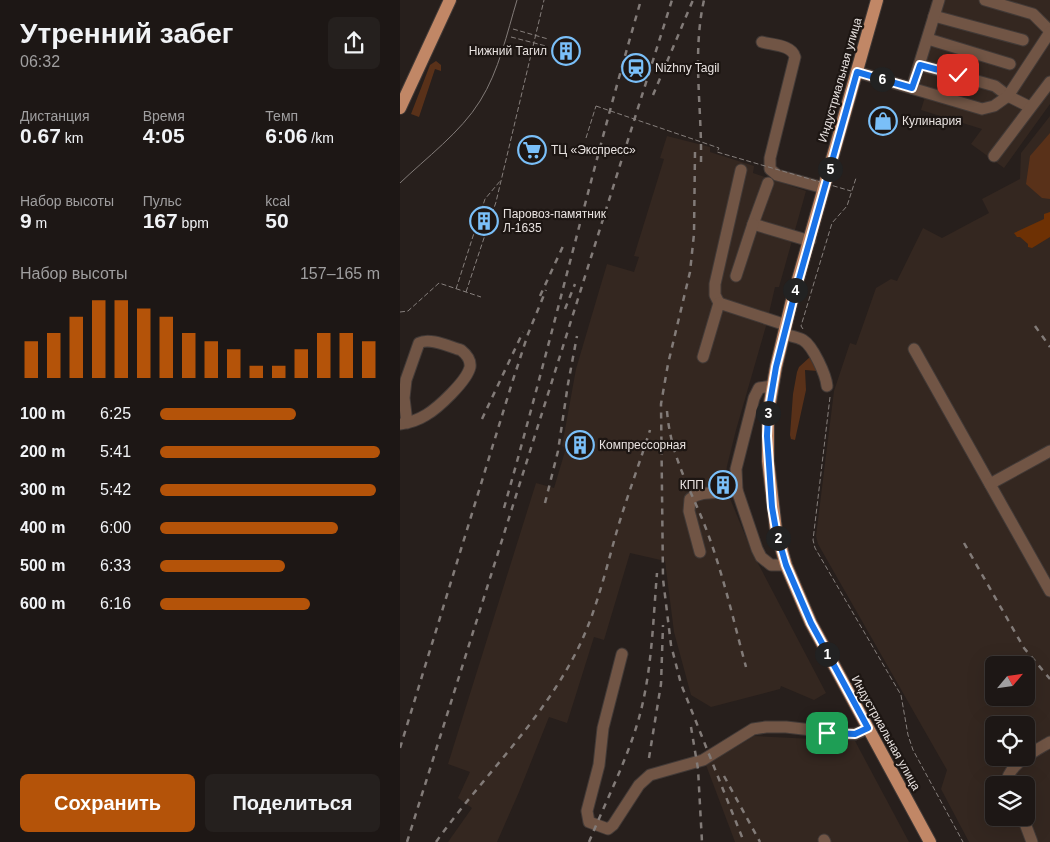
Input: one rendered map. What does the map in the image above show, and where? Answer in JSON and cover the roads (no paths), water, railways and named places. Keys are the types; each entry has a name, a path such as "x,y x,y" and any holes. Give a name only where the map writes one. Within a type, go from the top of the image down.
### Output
{"main road":[{"path":"400,108 450,0"},
{"name":"Индустриальная улица","path":"877,0 785,330 772,386 767,436 770,486 776,530 786,565 811,623 930,842"}],"lane":[{"path":"912,88 939,0"},
{"path":"857,72 982,109 994,106 1008,96 1050,31 1033,14 985,0"},
{"path":"934,16 1023,40"},
{"path":"928,39 1010,64"},
{"path":"762,42 789,48 795,57 770,158 770,169 777,175 824,188"},
{"path":"920,65 995,86 1008,96 1030,107"},
{"path":"994,156 1050,82"},
{"path":"741,170 714,284 714,295 719,303 785,330 816,347 828,391"},
{"path":"736,276 768,183"},
{"path":"753,224 810,240"},
{"path":"703,357 719,303"},
{"path":"428,341 461,350 466,354 470,362 470,368 440,406 425,416 404,424 406,380 419,344 428,341"},
{"path":"914,349 1050,591"},
{"path":"772,386 759,388 754,398 736,469 737,490 761,557 771,564 786,565"},
{"path":"990,484 1050,451"},
{"path":"700,552 689,511 690,499 704,494 728,493 737,490"},
{"path":"622,654 603,728 599,765 587,811 589,822 604,828 608,829 613,825 650,774 702,760 753,729 778,727 855,734 868,728"},
{"path":"1007,776 1012,768 1050,742"},
{"path":"1026,826 1032,842"}],"tram line":[{"path":"400,183 453,134 480,101 497,65 517,0"}],"railway":[{"path":"504,508 641,0"},
{"path":"407,842 672,0"},
{"path":"653,95 693,0"},
{"path":"701,162 698,60 700,20 704,0"},
{"path":"695,152 694,234 690,272 668,364 661,404 663,579 671,645 681,684 744,842"},
{"path":"540,296 564,244"},
{"path":"565,309 575,284"},
{"path":"400,748 512,383 528,334 546,290"},
{"path":"1035,326 1050,347"},
{"path":"482,419 523,332"},
{"path":"545,503 558,451 577,336"},
{"path":"667,411 673,445 714,550 746,667"},
{"path":"436,842 525,731 558,685 572,660 593,612 650,430"},
{"path":"964,543 1024,648 1050,679"},
{"path":"589,842 622,765 639,718 647,682 657,573"},
{"path":"649,758 661,684 663,625"},
{"path":"691,727 698,769 702,842"},
{"path":"724,776 760,842"}],"place":[{"name":"Нижний Тагил","path":"566,51"},
{"name":"Nizhny Tagil","path":"636,68"},
{"name":"Кулинария","path":"883,121"},
{"name":"ТЦ «Экспресс»","path":"532,150"},
{"name":"Паровоз-памятник Л-1635","path":"484,221"},
{"name":"Компрессорная","path":"580,445"},
{"name":"КПП","path":"723,485"}]}
